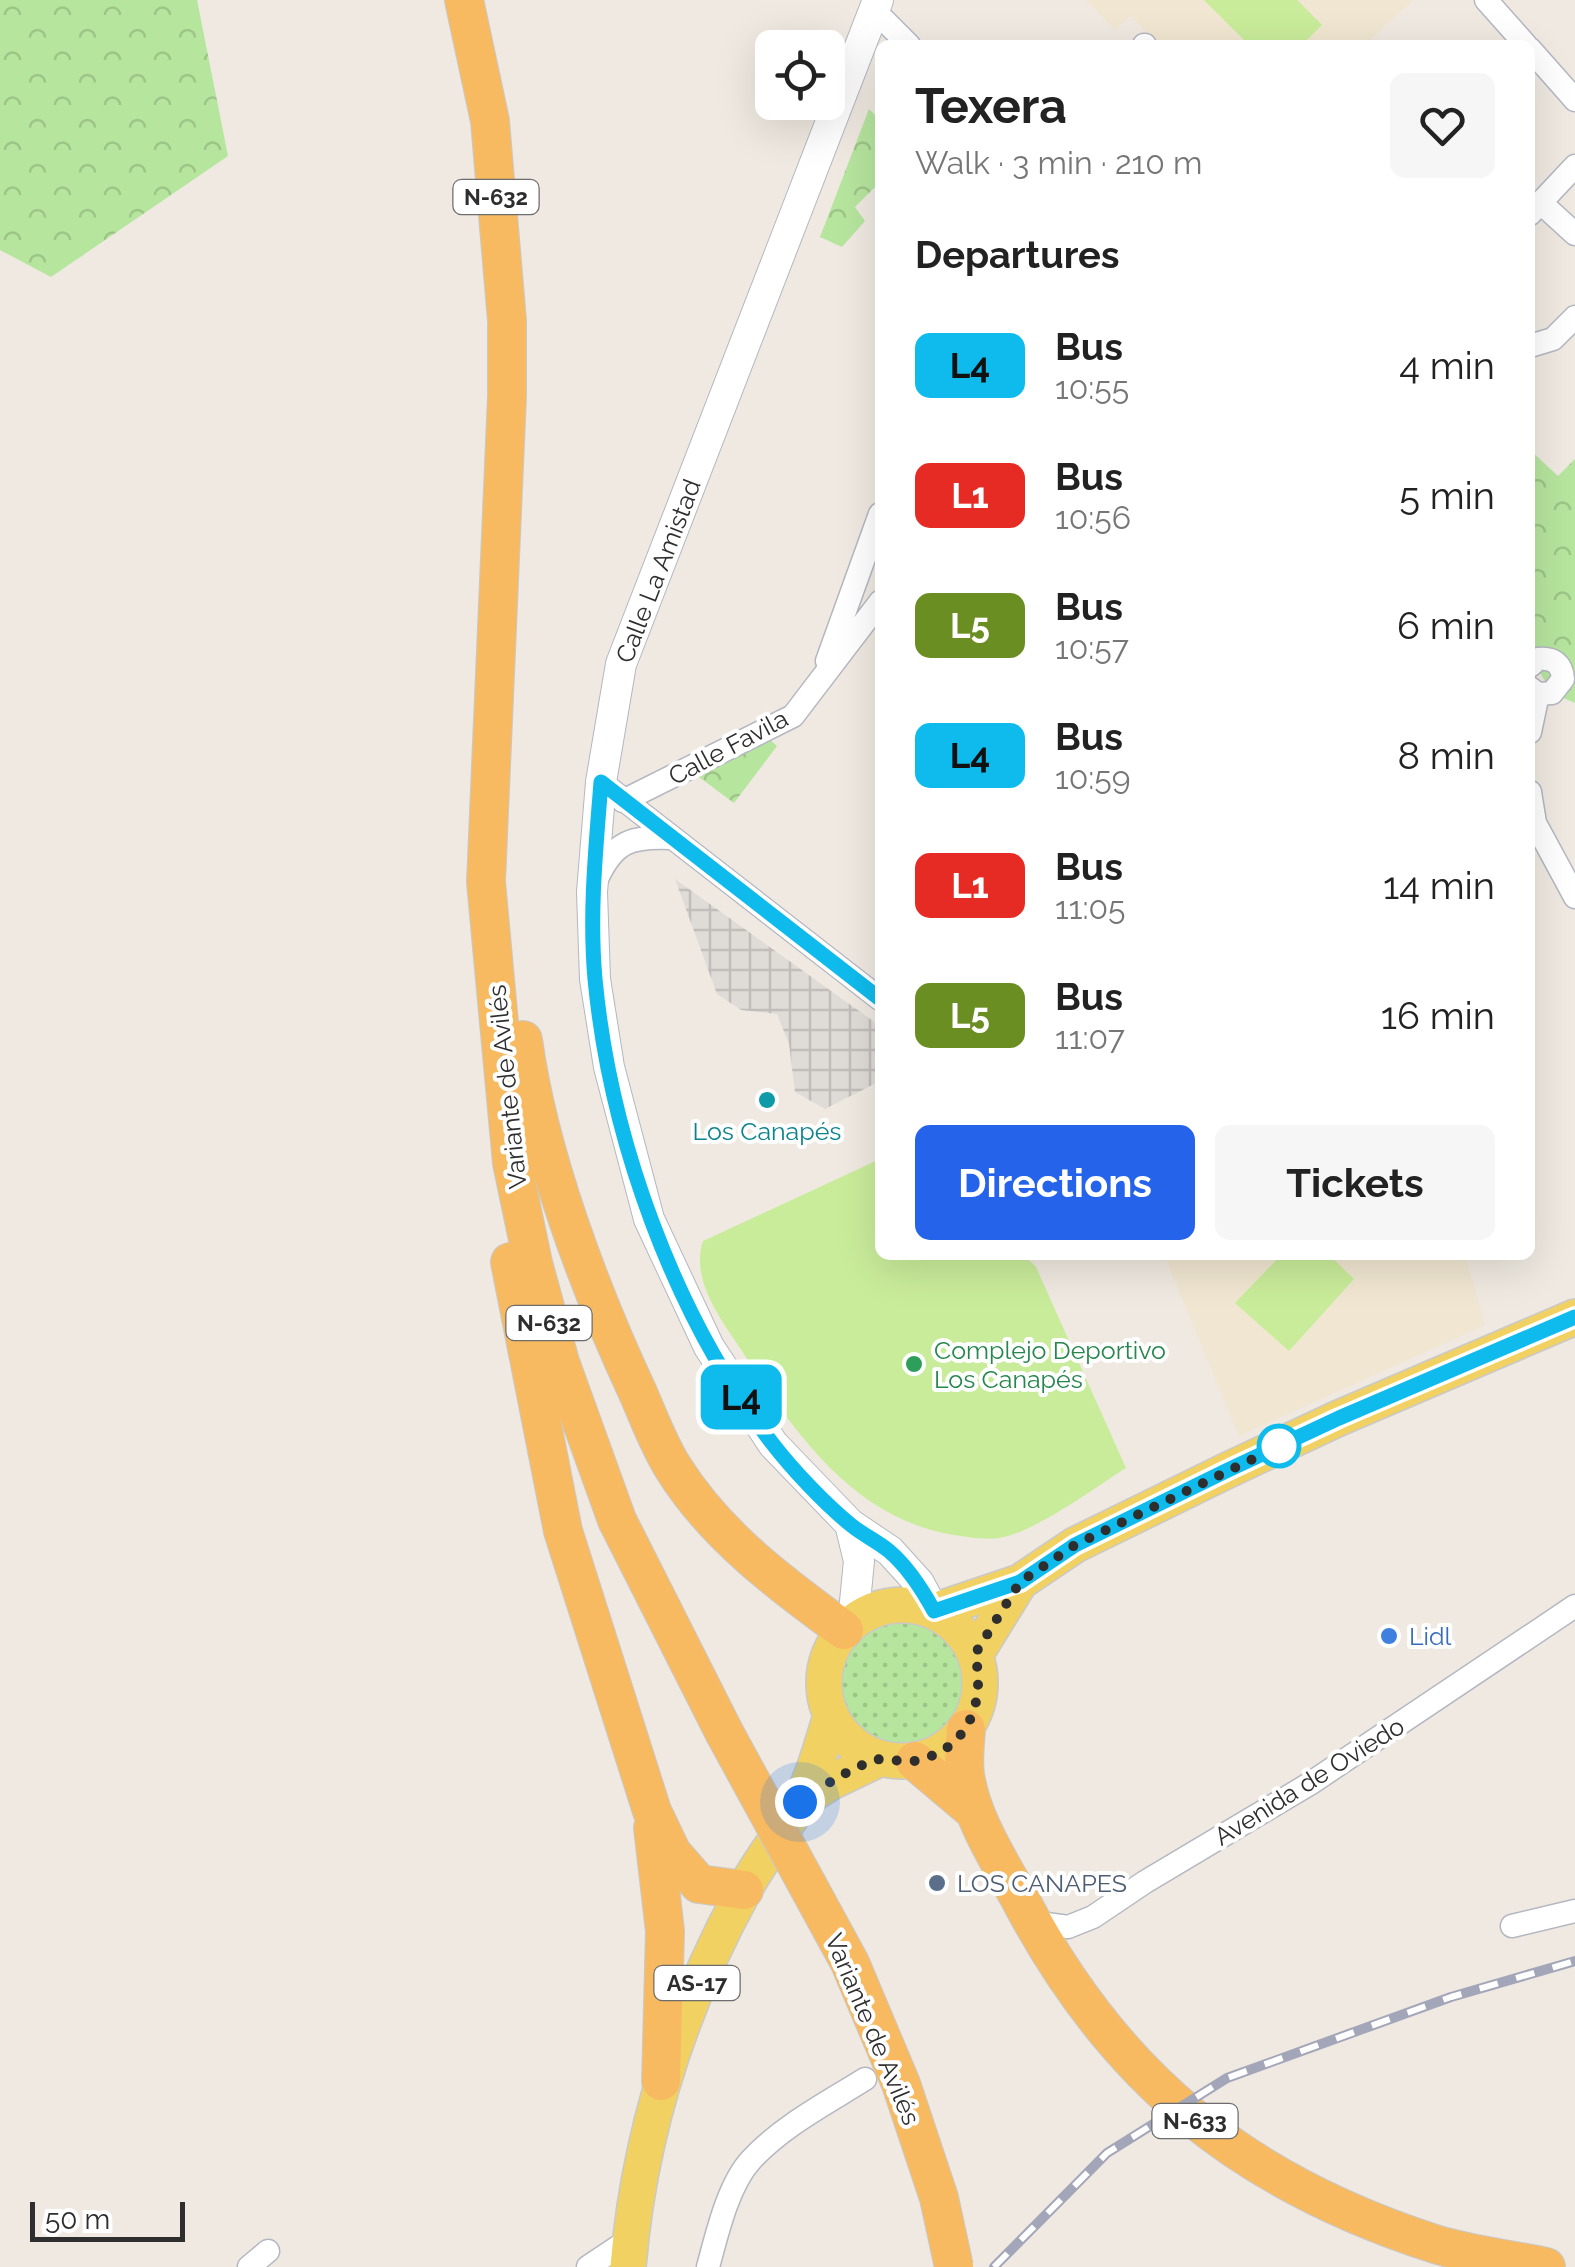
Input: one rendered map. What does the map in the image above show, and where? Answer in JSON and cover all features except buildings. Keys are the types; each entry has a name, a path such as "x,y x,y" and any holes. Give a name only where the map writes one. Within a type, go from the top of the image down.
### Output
{"highway":[{"name":"Variante de Avilés","path":"464,0 490,121 508,396 486,882 512,1163 533,1263 560,1362 617,1520 724,1732 850,1963 901,2084 939,2198 954,2267"},
{"path":"508,396 513,577 506,762 507,930 528,1077 562,1196 604,1320 673,1468 729,1538 849,1626"},
{"path":"486,882 486,1137 563,1531 652,1811 672,1853 699,1884 744,1890"},
{"name":"N-633","path":"966,1729 964,1772 973,1810 1032,1922 1127,2058 1196,2122 1272,2174 1345,2212 1439,2245 1546,2267"},
{"name":"N-633","path":"897,1760 973,1810"},
{"path":"652,1811 665,1931 661,2080"}],"main road":[{"name":"Calle La Amistad","path":"876,5 621,664 612,791 592,892 595,979 608,1067 649,1219 709,1347 773,1444 850,1524 890,1551 919,1584 934,1611"},
{"path":"934,1611 1020,1582 1075,1545 1228,1470 1575,1316"},
{"path":"849,1626 859,1561 850,1524"},
{"path":"975,1654 1020,1582"},
{"path":"849,1626 876,1609 903,1604 934,1611 962,1633 975,1654 980,1679 978,1703 966,1729"},
{"name":"AS-17","path":"629,2253 642,2163 661,2080 698,1982 744,1890 800,1802 831,1716 824,1689 828,1658 849,1626"},
{"path":"831,1716 845,1738 861,1750 897,1760"},
{"name":"AS-17","path":"800,1802 830,1782 897,1760 941,1752 966,1729"}],"street":[{"path":"1486,0 1522,40"},
{"path":"876,5 905,40"},
{"path":"1535,55 1575,100"},
{"path":"1575,166 1535,208 1575,234"},
{"path":"1535,345 1553,340 1575,317"},
{"name":"Calle Favila","path":"821,678 875,533"},
{"name":"Calle Favila","path":"612,791 792,716 875,608"},
{"path":"1535,664 1546,658 1554,660 1552,686 1535,722"},
{"path":"1552,686 1575,703"},
{"path":"612,791 875,995"},
{"path":"1535,823 1575,897"},
{"path":"592,892 606,859 620,845 648,837 672,838"},
{"name":"Avenida de Oviedo","path":"1032,1922 1068,1927 1092,1918 1312,1783 1575,1606"},
{"path":"1512,1926 1575,1911"},
{"path":"708,2267 724,2211 749,2162 790,2126 865,2079"},
{"path":"588,2267 629,2253"}],"shaded area":[{"path":"1086,0 1413,0 1370,40 1155,40 1130,16 1115,30"},
{"path":"675,879 875,1022 875,1084 825,1109 795,1092 789,1044 777,1014 741,1010 717,994"},
{"path":"1166,1260 1466,1260 1485,1325 1239,1436"}],"green space":[{"path":"0,0 197,0 228,156 51,277 0,250"},
{"path":"1204,0 1297,0 1322,25 1307,40 1244,40"},
{"path":"869,109 875,115 875,187 855,207 865,221 842,247 820,237"},
{"path":"1535,455 1558,476 1575,459 1575,703 1552,693 1535,664"},
{"path":"768,738 777,746 734,803 695,774"},
{"name":"Complejo Deportivo Los Canapés","path":"875,1161 875,1260 1029,1260 1036,1267 1126,1468 1046,1519 994,1539 918,1526 885,1511 829,1467 782,1411 710,1299 701,1270 703,1241"},
{"path":"1276,1260 1334,1260 1354,1279 1289,1351 1235,1303"},
{"path":"903,1623 926,1628 946,1641 959,1661 964,1684 959,1707 946,1727 926,1740 903,1745 880,1740 860,1727 847,1707 842,1684 847,1661 860,1641 880,1628"}],"railway":[{"path":"994,2267 1107,2153 1227,2078 1451,1997 1575,1961"}],"bus line":[{"name":"L4","path":"875,995 601,782 592,892 595,979 608,1067 649,1219 709,1347 773,1444 850,1524 890,1551 919,1584 934,1611 1020,1582 1075,1545 1228,1470 1575,1317"}],"place":[{"name":"Los Canapés","path":"767,1100"},
{"name":"Complejo Deportivo Los Canapés","path":"914,1364"},
{"name":"Lidl","path":"1389,1636"},
{"name":"LOS CANAPES","path":"937,1883"}],"route":[{"path":"800,1802 879,1758 915,1761 941,1752 954,1742 966,1729 978,1703 980,1679 975,1654 1020,1582 1075,1545 1284,1444 1279,1446"}]}
